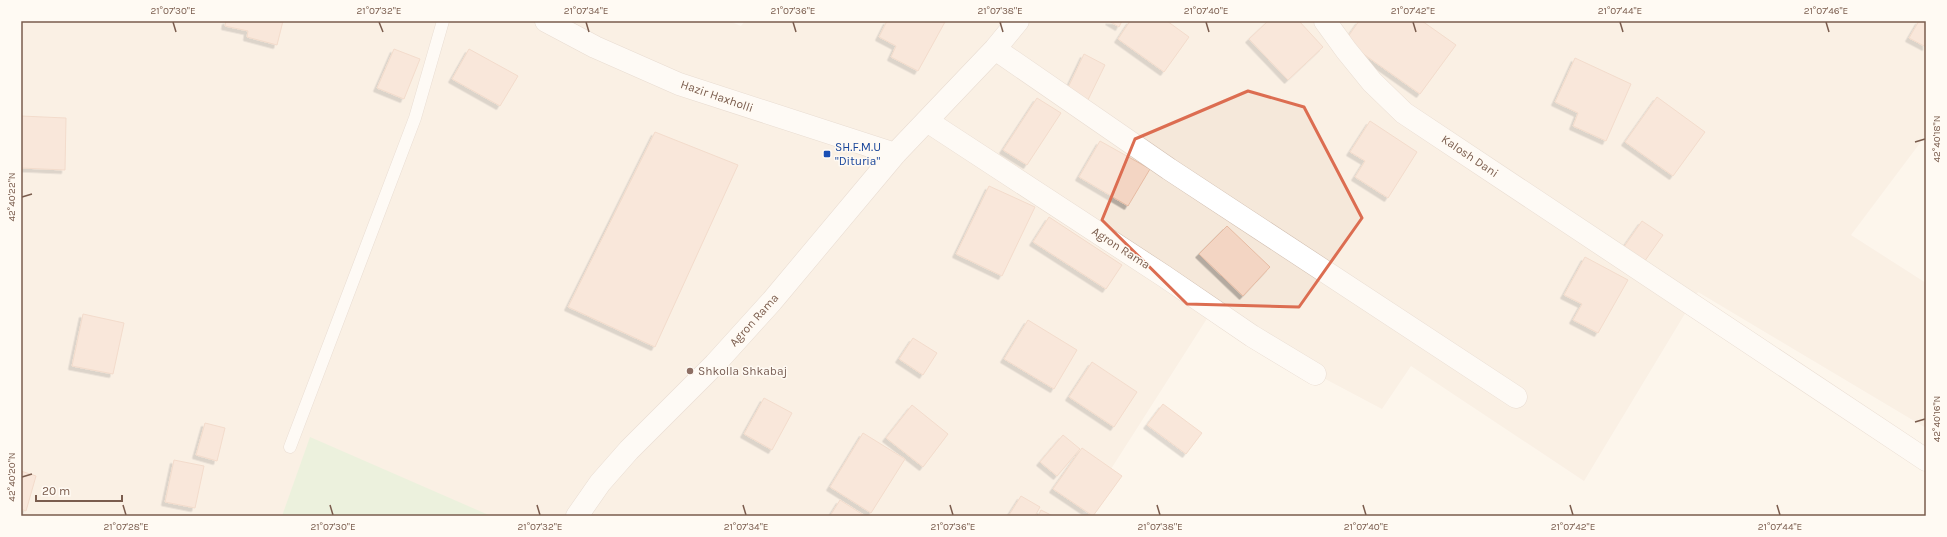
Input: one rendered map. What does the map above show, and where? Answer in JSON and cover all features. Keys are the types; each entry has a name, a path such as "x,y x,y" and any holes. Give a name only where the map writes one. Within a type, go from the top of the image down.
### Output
{"street":[{"name":"Hazir Haxholli","path":"546,21 595,47 679,84 895,154"},
{"name":"Agron Rama","path":"577,516 600,483 624,455 715,364 772,301 895,154 995,49 1018,21"},
{"name":"Kalosh Dani","path":"1325,21 1372,82 1404,112 1926,460"},
{"path":"995,49 1176,173 1516,397"},
{"name":"Agron Rama","path":"927,121 1164,276 1252,336 1315,374"}],"lane":[{"path":"290,447 415,118 443,21"}],"highlighted area":[{"path":"1248,91 1304,107 1362,218 1299,307 1187,304 1102,220 1135,139"}],"shaded area":[{"path":"21,21 729,21 741,26 745,21 1926,21 1926,135 1851,235 1926,283 1926,428 1698,292 1584,481 1411,366 1382,409 1208,317 1081,516 21,516"}],"green space":[{"path":"310,437 491,516 282,516"}],"building":[{"path":"226,21 283,21 277,45 247,37 248,31 225,26"},
{"path":"887,21 945,22 918,71 891,57 896,46 879,37"},
{"path":"1109,21 1122,21 1119,27"},
{"path":"1130,21 1167,21 1189,37 1164,72 1118,39"},
{"path":"1268,21 1299,21 1323,47 1288,80 1249,39"},
{"path":"1359,21 1422,21 1456,45 1420,94 1345,41"},
{"path":"1919,21 1926,21 1926,47 1909,38"},
{"path":"394,49 420,59 404,99 377,88"},
{"path":"469,49 518,76 500,106 452,79"},
{"path":"1084,54 1105,65 1085,106 1064,96"},
{"path":"1575,58 1631,84 1606,141 1573,126 1578,113 1555,102"},
{"path":"1657,97 1705,132 1673,176 1625,142"},
{"path":"1037,98 1061,113 1027,165 1003,150"},
{"path":"21,116 66,118 65,170 21,168"},
{"path":"1370,121 1417,152 1388,198 1355,177 1365,161 1350,152"},
{"path":"655,132 738,165 655,347 568,307"},
{"path":"1100,141 1150,169 1128,206 1079,177"},
{"path":"989,186 1035,207 1002,276 956,254"},
{"path":"1049,217 1122,265 1106,289 1033,242"},
{"path":"1642,221 1663,235 1642,265 1621,251"},
{"path":"1227,226 1270,267 1243,296 1199,254"},
{"path":"1585,257 1628,280 1598,333 1573,320 1582,304 1564,295"},
{"path":"83,314 124,323 113,374 72,366"},
{"path":"1028,320 1077,350 1054,389 1004,359"},
{"path":"913,338 937,353 923,375 899,359"},
{"path":"1092,362 1137,392 1114,427 1069,397"},
{"path":"764,398 792,413 772,450 744,434"},
{"path":"1163,404 1202,433 1186,454 1147,425"},
{"path":"912,405 948,434 923,467 886,438"},
{"path":"205,423 225,428 217,461 196,455"},
{"path":"863,433 905,459 871,513 830,487"},
{"path":"1063,435 1080,449 1057,476 1040,462"},
{"path":"1082,448 1122,476 1093,516 1053,489"},
{"path":"174,460 204,466 195,508 165,502"},
{"path":"21,471 36,476 26,511 21,509"},
{"path":"1021,496 1040,507 1035,516 1009,515"},
{"path":"840,500 865,516 830,516"},
{"path":"1041,510 1053,516 1038,516"}],"place":[{"name":"SH.F.M.U \"Dituria\"","path":"827,154"},
{"name":"Shkolla Shkabaj","path":"690,371"}]}
